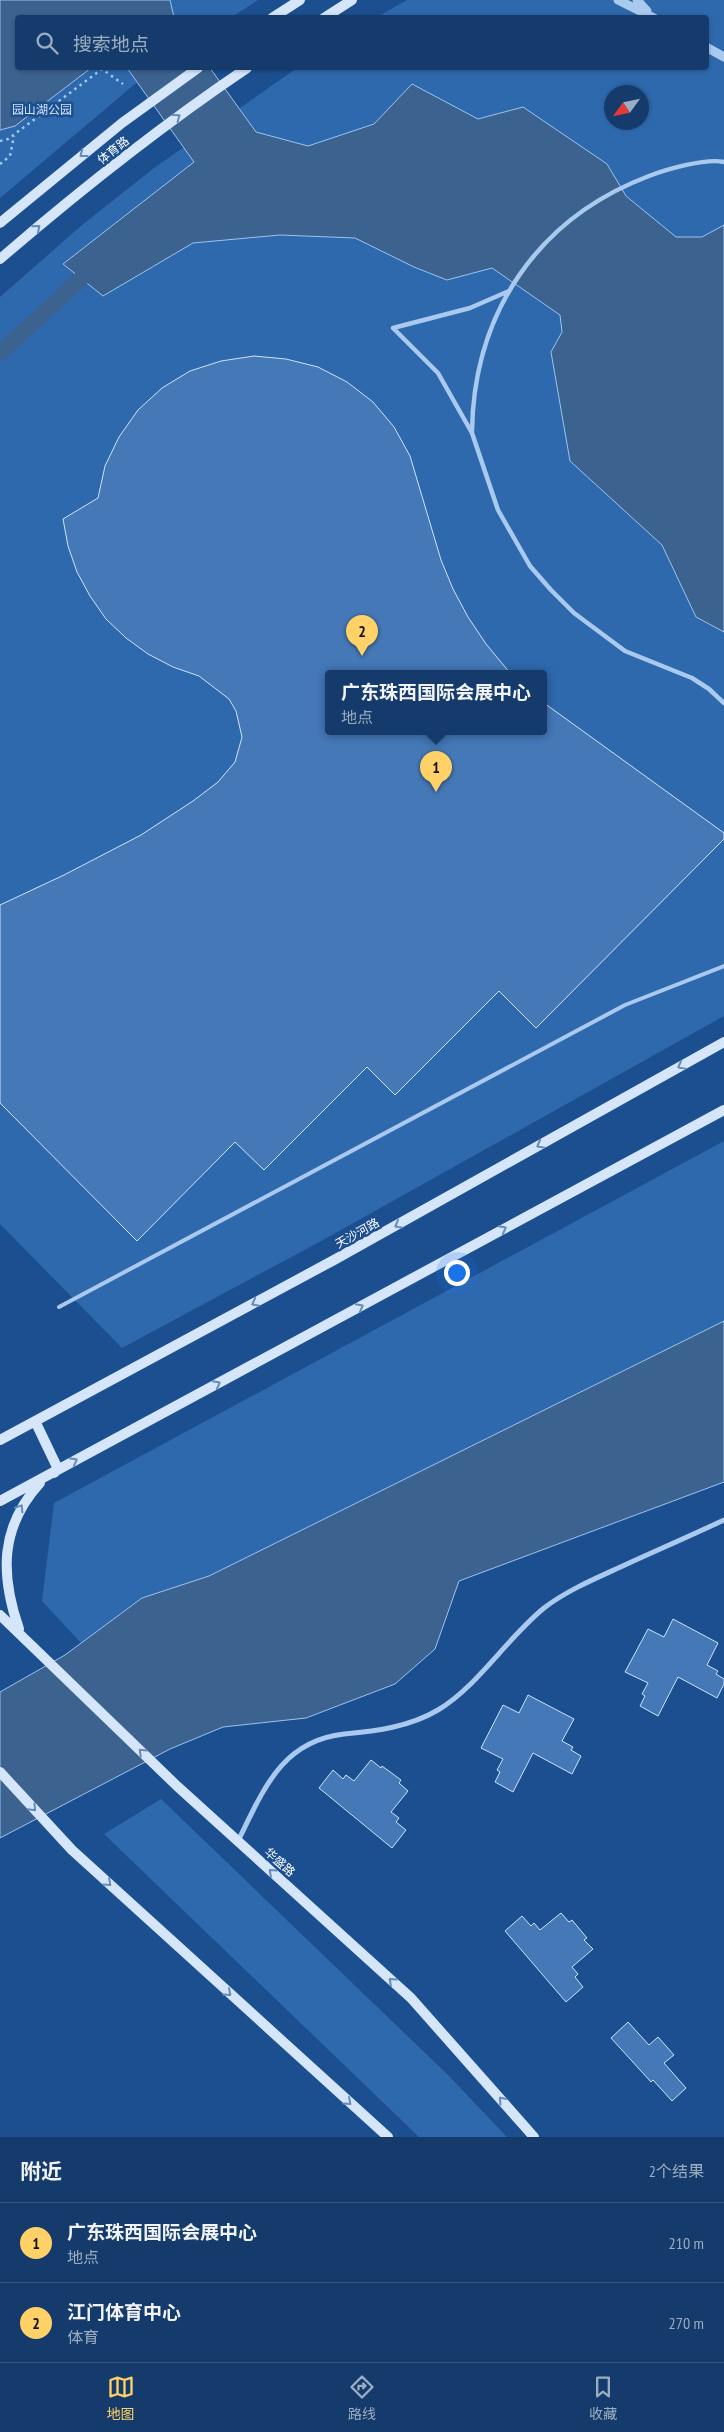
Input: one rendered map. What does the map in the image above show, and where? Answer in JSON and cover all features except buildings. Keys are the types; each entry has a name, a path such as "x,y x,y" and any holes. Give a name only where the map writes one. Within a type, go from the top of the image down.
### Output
{"main road":[{"path":"277,15 300,0"},
{"path":"329,15 352,0"},
{"name":"体育路","path":"0,223 122,123 195,70"},
{"name":"体育路","path":"0,260 64,204 138,146 244,70"},
{"name":"天沙河路","path":"0,1440 334,1260 724,1042"},
{"path":"0,1501 724,1110"},
{"path":"36,1421 58,1470"},
{"path":"0,1434 20,1430"},
{"path":"23,1637 6,1597 3,1577 3,1555 7,1534 15,1515 26,1497 41,1482 58,1470"},
{"name":"华盛路","path":"0,1614 177,1786 411,1998 534,2137"},
{"path":"0,1619 8,1623 23,1637"},
{"path":"0,1772 72,1850 388,2137"}],"street":[{"path":"618,0 650,15"},
{"path":"637,0 651,15"},
{"path":"709,48 724,56"},
{"path":"472,433 474,390 481,356 490,329 509,291 532,258 572,218 619,188 657,173 688,165 724,162"},
{"path":"509,291 470,308 393,328 438,373 472,433 498,510 530,566 551,590 598,634 625,651 692,678 709,689 724,703"},
{"path":"238,1841 274,1773 283,1763 304,1747 328,1737 397,1727 438,1710 472,1682 530,1620 558,1599 582,1584 724,1520"}],"lane":[{"path":"59,1307 624,1005 724,966"}],"path":[{"path":"0,141 14,135 101,70"},
{"path":"103,70 123,84"},
{"path":"0,164 10,156 14,135"}],"green space":[{"name":"园山湖公园","path":"0,0 258,0 235,15 15,15 15,70 155,70 141,79 0,198"},
{"path":"407,0 724,0 724,1016 323,1240 122,1348 0,1224 0,297 82,225 154,168 294,70 709,70 709,15 381,15"},
{"path":"724,1141 724,1321 209,1576 142,1598 81,1643 42,1601 54,1503"},
{"path":"161,1799 447,2074 507,2137 419,2137 104,1834"}],"shaded area":[{"path":"0,0 170,0 174,15 15,15 15,70 88,70 15,126 0,130"},
{"path":"128,70 211,70 256,132 308,146 374,124 412,84 478,119 523,107 607,164 626,196 676,237 702,237 724,225 724,632 696,617 662,545 570,461 551,352 562,332 560,315 492,268 447,280 414,267 355,238 280,235 193,243 103,296 63,264 194,162"},
{"path":"724,1321 724,1482 459,1581 435,1649 395,1684 306,1718 223,1727 170,1749 0,1838 0,1692 65,1655 142,1598 209,1576"}],"waterway":[{"path":"0,353 81,279"}],"place":[{"name":"江门体育中心","path":"362,656"},
{"name":"广东珠西国际会展中心","path":"436,792"}]}
